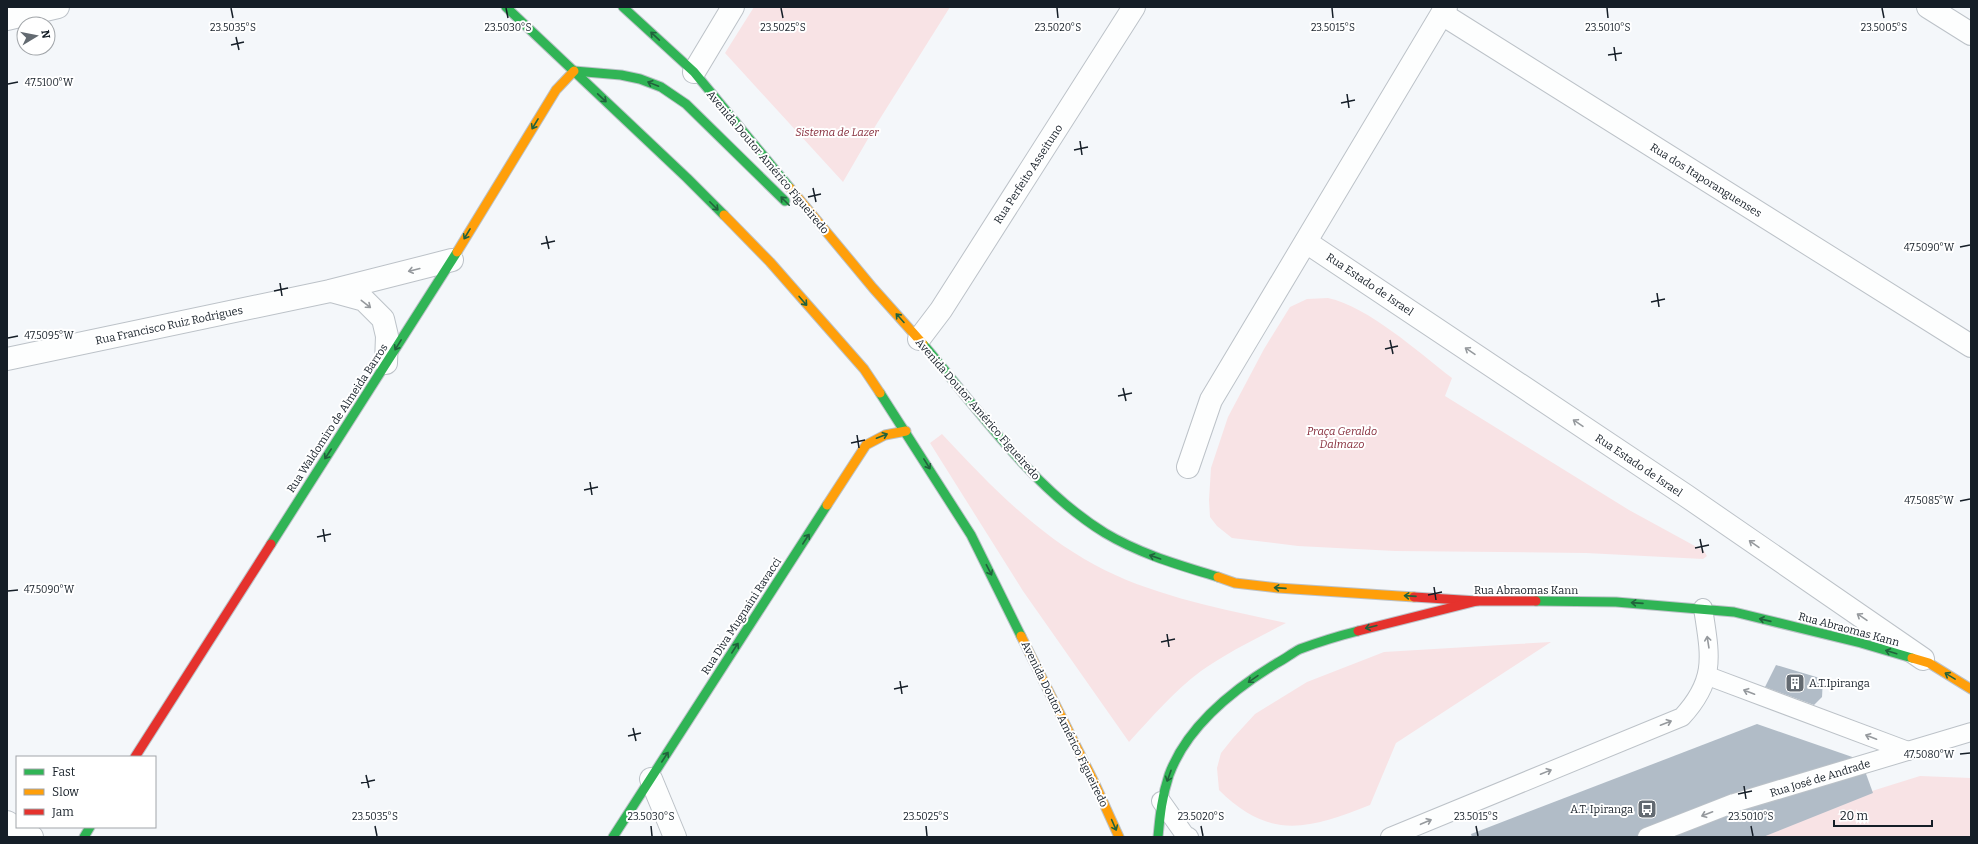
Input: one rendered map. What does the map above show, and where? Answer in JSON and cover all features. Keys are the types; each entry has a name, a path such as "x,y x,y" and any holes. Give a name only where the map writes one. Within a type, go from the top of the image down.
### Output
{"main road":[{"name":"Avenida Doutor Américo Figueiredo","path":"506,7 687,178 770,262 864,369 906,431 971,535 1095,784 1119,837"},
{"name":"Avenida Doutor Américo Figueiredo","path":"623,7 694,72 872,288 919,339 1026,467 1062,502 1105,533 1144,553 1236,583 1278,588 1477,601"},
{"path":"550,48 554,64"},
{"path":"574,71 621,75 640,79 661,87 686,104 794,210"},
{"name":"Rua Waldomiro de Almeida Barros","path":"136,756 452,260 556,90 574,71"},
{"path":"556,76 556,90"},
{"path":"805,221 872,288"},
{"name":"Rua Diva Mugnaini Ravacci","path":"613,837 866,445 876,437 894,432 906,431"},
{"name":"Rua Abraomas Kann","path":"1158,837 1161,802 1170,773 1186,744 1198,726 1253,678 1298,650 1337,636 1477,601 1616,602 1703,608 1734,612 1861,643 1928,663"},
{"name":"Rua Estado de Israel","path":"1928,663 1971,689"},
{"path":"84,837 89,828"}],"street":[{"path":"7,19 58,7"},
{"path":"694,72 733,7"},
{"name":"Rua Perfeito Asseituno","path":"919,339 941,310 1134,7"},
{"path":"1928,7 1971,34"},
{"path":"1188,467 1211,400 1444,11"},
{"name":"Rua dos Itaporanguenses","path":"1444,11 1971,346"},
{"name":"Rua Estado de Israel","path":"1306,242 1686,495 1928,663"},
{"name":"Rua Francisco Ruiz Rodrigues","path":"7,359 330,291 452,260"},
{"name":"Rua Francisco Ruiz Rodrigues","path":"330,291 364,300 383,319 388,336 386,363"},
{"path":"651,779 675,837"},
{"path":"7,822 16,827"},
{"path":"17,828 32,837"}],"lane":[{"path":"1390,837 1682,717 1696,702 1708,676 1710,650 1703,608"},
{"path":"1708,676 1908,751"},
{"name":"Rua José de Andrade","path":"1647,837 1734,803 1971,732"},
{"path":"1161,802 1186,836"}],"green space":[{"name":"Sistema de Lazer","path":"754,7 950,7 876,125 843,182 725,53"},
{"name":"Praça Geraldo Dalmazo","path":"1328,298 1344,303 1376,320 1452,378 1445,396 1629,510 1704,551 1707,556 1703,559 1586,553 1395,551 1298,546 1232,538 1217,526 1210,517 1209,500 1211,468 1228,417 1264,349 1290,307 1307,299"},
{"path":"942,434 1013,506 1052,538 1095,565 1117,576 1164,593 1213,607 1286,623 1232,651 1201,671 1172,696 1129,742 1023,591 930,443"},
{"path":"1551,642 1396,743 1370,805 1328,820 1291,826 1273,823 1256,817 1238,806 1219,790 1217,768 1221,753 1233,738 1255,714 1307,682 1384,652"},
{"path":"1920,776 1971,778 1971,837 1759,837 1872,791"}],"building":[{"name":"A.T.Ipiranga","path":"1776,665 1823,679 1822,697 1814,705 1765,687"},
{"path":"1757,724 1861,760 1873,793 1763,837 1472,837 1471,834"}],"traffic: fast":[{"path":"506,7 687,178 724,215"},
{"path":"623,7 694,72 790,188"},
{"path":"574,71 621,75 640,79 661,87 686,104 785,201"},
{"path":"271,544 457,252"},
{"path":"923,344 1007,446 1030,471 1079,515 1105,533 1132,547 1218,577"},
{"path":"880,393 971,535 1021,636"},
{"path":"613,837 827,505"},
{"path":"1536,601 1616,602 1734,612 1861,643 1912,658"},
{"path":"1158,837 1162,806 1169,775 1187,740 1214,710 1261,673 1300,649 1358,631"},
{"path":"84,837 89,828"}],"traffic: slow":[{"path":"457,252 556,90 574,71"},
{"path":"790,188 873,288 923,344"},
{"path":"724,215 770,262 864,369 880,393"},
{"path":"827,505 866,445 885,435 906,431"},
{"path":"1218,577 1235,583 1278,588 1414,597"},
{"path":"1021,636 1095,784 1119,837"},
{"path":"1912,658 1929,663 1971,689"}],"traffic: jam":[{"path":"136,756 271,544"},
{"path":"1414,597 1477,601"},
{"path":"1358,631 1477,601 1536,601"}],"place":[{"name":"A.T.Ipiranga","path":"1795,683"},
{"name":"A.T. Ipiranga","path":"1647,809"}]}
